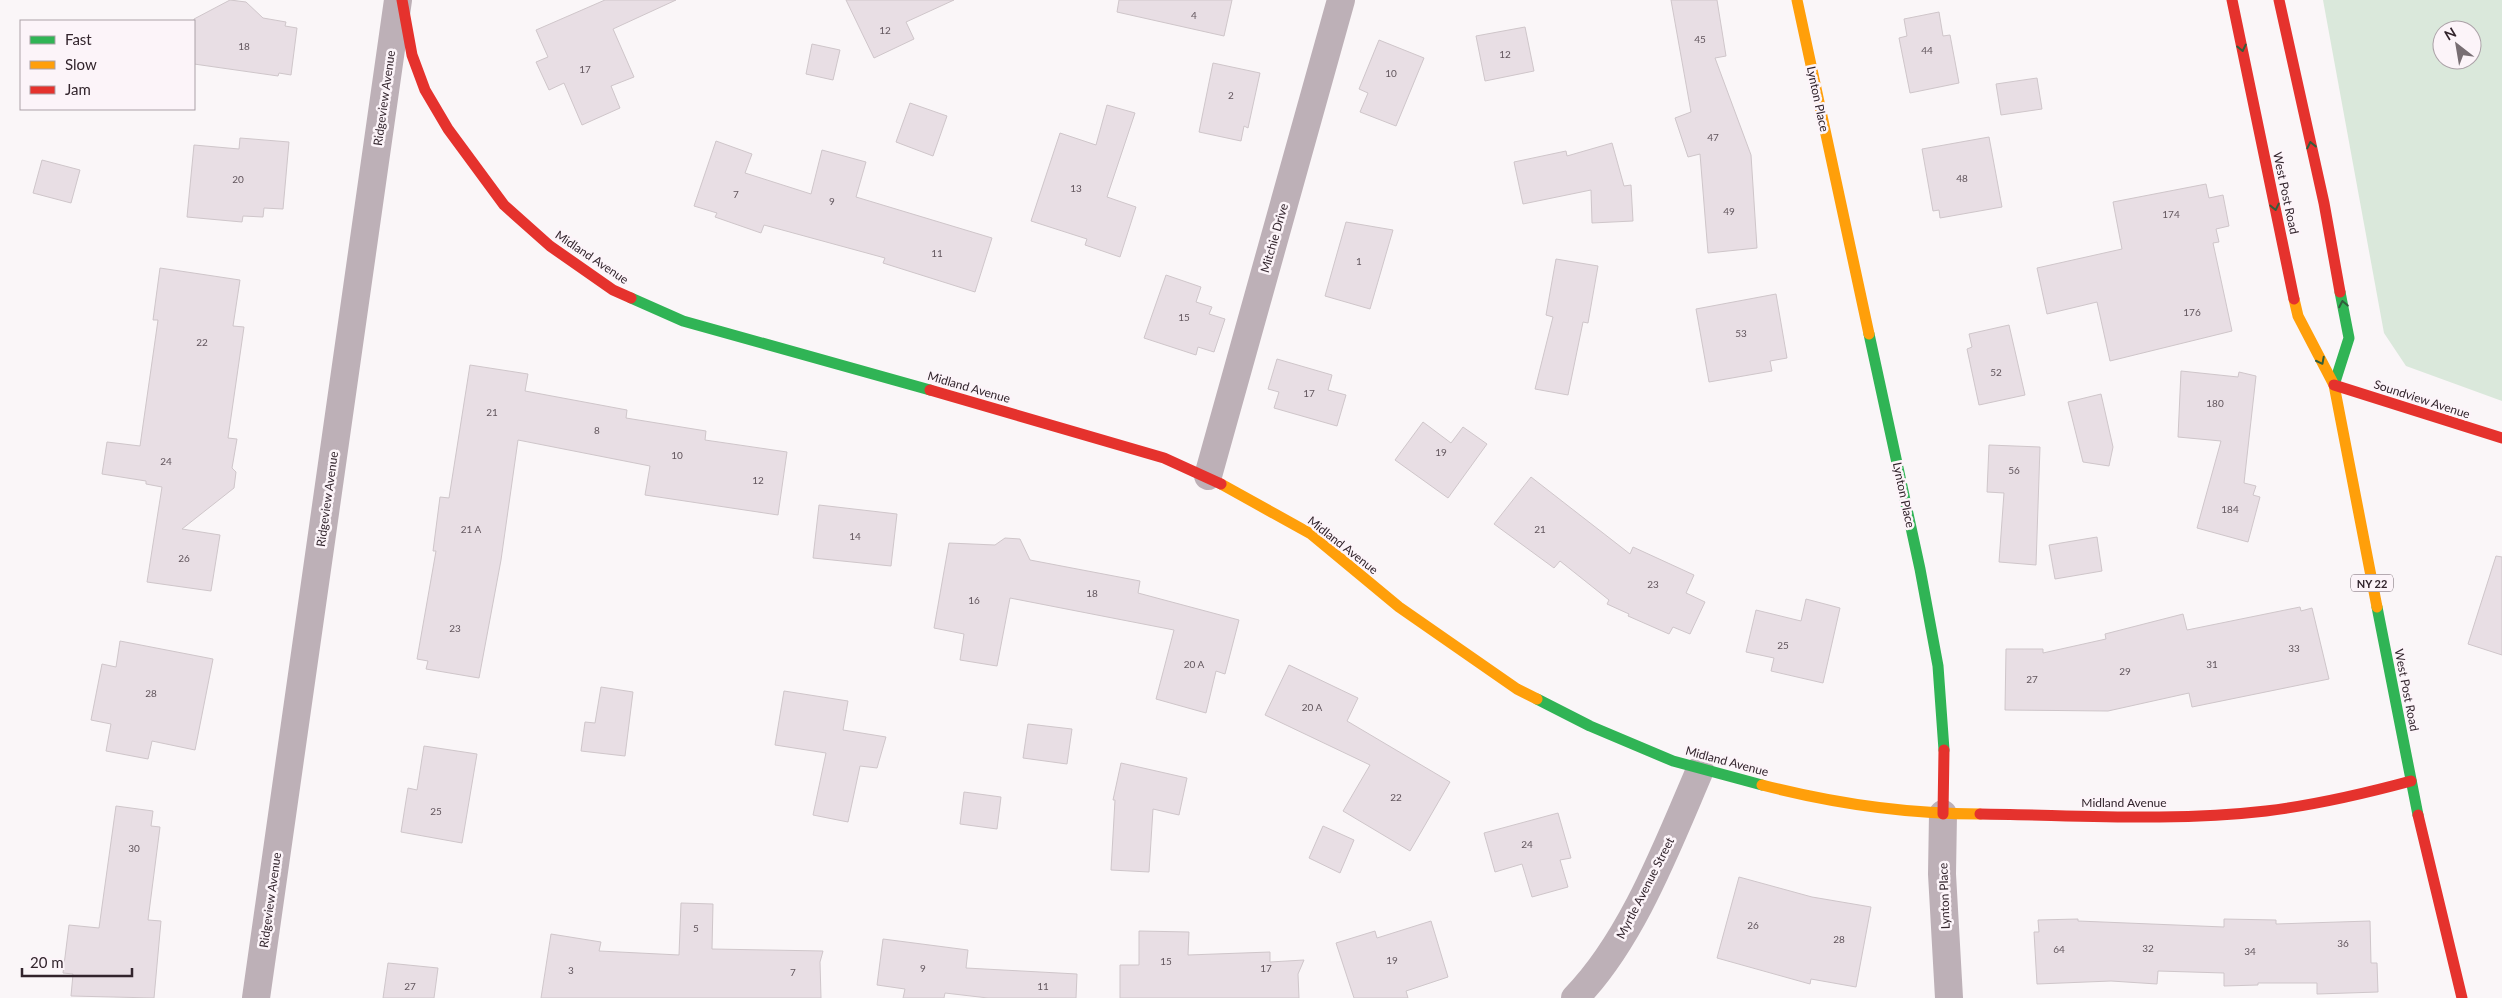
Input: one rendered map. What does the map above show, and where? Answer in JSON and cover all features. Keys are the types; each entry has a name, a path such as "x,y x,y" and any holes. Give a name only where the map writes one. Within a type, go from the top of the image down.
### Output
{"street":[{"name":"Ridgeview Avenue","path":"256,998 398,0"},
{"name":"Midland Avenue","path":"402,0 412,55 425,90 448,129 504,204 550,246 613,290 683,321 1164,458 1208,476 1311,534 1398,606 1517,689 1590,726 1700,770 1813,798 1903,812 1943,814 2165,816 2265,811 2354,797 2411,781"},
{"name":"Mitchie Drive","path":"1208,476 1341,0"},
{"name":"Lynton Place","path":"1797,0 1920,569 1938,666 1944,758 1942,874 1949,998"},
{"name":"West Post Road","path":"2232,0 2298,316 2334,385 2425,852 2462,998"},
{"name":"West Post Road","path":"2280,0 2324,204 2349,338 2334,385"},
{"name":"Soundview Avenue","path":"2334,385 2502,438"},
{"name":"Myrtle Avenue Street","path":"1575,998 1617,943 1666,848 1700,770"}],"green space":[{"path":"2323,0 2502,0 2502,401 2406,366 2384,333"}],"building":[{"path":"230,0 246,2 263,18 286,22 285,26 297,28 291,75 279,73 278,76 195,64 194,19"},
{"path":"605,0 676,0 613,29 634,77 611,86 620,108 582,125 564,83 549,90 536,62 548,57 536,30"},
{"path":"846,0 954,0 906,22 914,39 874,58"},
{"path":"1119,0 1232,0 1224,36 1117,12"},
{"path":"1671,0 1717,0 1726,56 1715,58 1751,155 1757,248 1708,253 1700,154 1688,157 1675,118 1691,112"},
{"path":"1939,12 1943,36 1950,35 1959,83 1910,93 1899,38 1907,36 1904,19"},
{"path":"1525,27 1534,71 1485,81 1476,36"},
{"path":"1379,40 1424,58 1396,126 1360,112 1368,93 1359,89"},
{"path":"812,44 840,50 833,80 806,74"},
{"path":"1213,63 1260,73 1248,128 1244,126 1241,141 1199,132"},
{"path":"2037,78 2042,109 2001,115 1996,84"},
{"path":"910,103 947,116 933,156 896,142"},
{"path":"1107,105 1135,113 1107,197 1136,207 1120,257 1085,245 1087,239 1031,221 1060,133 1096,145"},
{"path":"1989,137 2002,207 1940,218 1939,210 1933,211 1922,149"},
{"path":"240,138 289,142 283,209 264,208 263,217 243,216 242,222 187,217 194,145 239,149"},
{"path":"716,141 752,154 745,173 811,194 822,150 866,162 856,197 992,238 975,292 883,263 885,258 764,225 761,233 715,217 717,213 694,206"},
{"path":"1612,143 1624,186 1631,185 1633,221 1592,223 1591,190 1523,204 1514,162 1566,151 1567,156"},
{"path":"42,160 80,170 71,203 33,193"},
{"path":"2206,184 2209,198 2223,195 2229,226 2216,229 2219,242 2213,243 2232,331 2110,361 2097,302 2047,314 2037,268 2122,249 2113,202"},
{"path":"1346,222 1393,230 1370,309 1325,296"},
{"path":"1556,259 1598,266 1588,323 1583,322 1568,395 1535,389 1553,317 1546,315"},
{"path":"160,268 240,280 233,326 244,327 228,438 237,439 232,468 236,472 234,488 182,529 220,535 211,591 147,582 162,487 146,484 146,481 102,474 107,442 140,446 158,320 153,320"},
{"path":"1166,275 1201,287 1196,302 1212,307 1209,314 1225,319 1214,352 1198,347 1196,355 1144,338"},
{"path":"1776,294 1787,358 1770,361 1772,371 1709,382 1696,309"},
{"path":"2009,325 2025,395 1979,405 1967,349 1972,347 1969,334"},
{"path":"1277,359 1332,375 1328,390 1346,395 1337,426 1274,408 1279,392 1268,389"},
{"path":"470,365 528,374 525,391 627,410 626,418 706,431 705,440 787,452 778,515 645,495 650,466 518,440 501,560 479,678 426,669 428,661 417,659 436,551 433,551 440,497 449,498"},
{"path":"2181,371 2238,377 2239,372 2256,376 2244,483 2256,486 2253,495 2260,497 2248,542 2197,528 2221,441 2178,437"},
{"path":"2101,394 2113,447 2109,466 2083,462 2068,402"},
{"path":"1423,422 1451,443 1463,427 1487,444 1448,498 1395,460"},
{"path":"1989,445 2040,447 2036,565 1999,562 2004,493 1987,492"},
{"path":"1531,477 1630,554 1633,547 1694,575 1686,593 1705,602 1690,634 1673,627 1669,634 1628,616 1629,614 1607,604 1609,600 1560,561 1554,568 1494,524"},
{"path":"819,505 897,514 891,566 813,558"},
{"path":"2097,537 2102,571 2055,579 2049,545"},
{"path":"1005,538 1020,539 1030,560 1140,581 1138,593 1239,620 1225,674 1216,671 1206,713 1156,699 1174,630 1010,598 997,666 960,660 964,634 934,628 949,543 995,545"},
{"path":"2496,556 2502,557 2502,655 2468,644"},
{"path":"1806,599 1840,608 1823,683 1771,671 1774,658 1746,652 1756,610 1801,621"},
{"path":"2300,607 2301,611 2312,608 2329,679 2192,707 2189,693 2108,711 2005,710 2006,649 2043,649 2043,653 2106,639 2105,634 2183,614 2187,630"},
{"path":"120,641 213,659 195,750 152,741 148,759 106,751 111,724 91,720 102,664 116,667"},
{"path":"1289,665 1358,698 1347,721 1450,782 1410,851 1343,811 1370,765 1265,715"},
{"path":"601,687 633,692 625,756 581,751 585,722 595,723"},
{"path":"784,691 848,701 843,730 886,737 877,768 860,766 848,822 813,815 826,753 775,745"},
{"path":"1028,724 1072,729 1067,764 1023,758"},
{"path":"424,746 477,754 462,843 401,832 408,788 417,790"},
{"path":"1121,763 1187,778 1179,815 1153,809 1149,872 1111,870 1115,800 1113,800"},
{"path":"964,792 1001,797 997,829 960,824"},
{"path":"116,806 153,811 151,826 160,827 148,920 161,921 154,998 71,996 73,974 63,973 69,925 99,928"},
{"path":"1558,813 1571,858 1560,860 1568,887 1532,897 1522,864 1495,872 1484,833"},
{"path":"1323,826 1354,840 1340,873 1309,858"},
{"path":"1739,877 1812,897 1871,907 1856,987 1811,979 1810,984 1717,958"},
{"path":"681,903 713,904 712,949 823,951 820,962 821,998 541,998 551,934 601,942 599,951 679,955"},
{"path":"2078,919 2078,921 2224,927 2224,919 2276,920 2276,924 2370,921 2371,963 2377,963 2378,992 2317,994 2317,983 2258,983 2258,985 2224,986 2224,973 2158,971 2157,984 2111,981 2037,984 2034,932 2039,932 2038,920"},
{"path":"1431,921 1448,977 1406,991 1408,998 1354,998 1336,943 1375,931 1377,938"},
{"path":"1139,931 1189,932 1188,955 1270,952 1270,962 1304,960 1298,974 1299,998 1120,998 1120,965 1139,965"},
{"path":"883,939 968,950 966,968 1077,974 1076,998 988,998 945,993 944,998 903,998 905,989 877,985"},
{"path":"388,963 438,968 434,998 383,998"}],"traffic: fast":[{"path":"2334,385 2349,338 2340,292"},
{"path":"631,298 683,321 930,390"},
{"path":"1869,334 1920,569 1938,666 1944,750"},
{"path":"2377,607 2418,815"},
{"path":"1537,699 1590,726 1673,761 1762,785"}],"traffic: slow":[{"path":"1797,0 1869,334"},
{"path":"2294,299 2298,316 2334,385 2377,607"},
{"path":"1221,484 1311,534 1399,607 1517,689 1537,699"},
{"path":"1762,785 1817,798 1870,807 1952,814 1980,814"}],"traffic: jam":[{"path":"402,0 412,55 425,90 448,129 504,205 550,246 613,290 631,298"},
{"path":"2232,0 2294,299"},
{"path":"2279,0 2324,203 2340,292"},
{"path":"2334,385 2502,438"},
{"path":"930,390 1164,458 1221,484"},
{"path":"1943,814 1944,750"},
{"path":"1980,814 2123,817 2231,814 2284,809 2357,795 2411,781"},
{"path":"2418,815 2462,998"}]}
